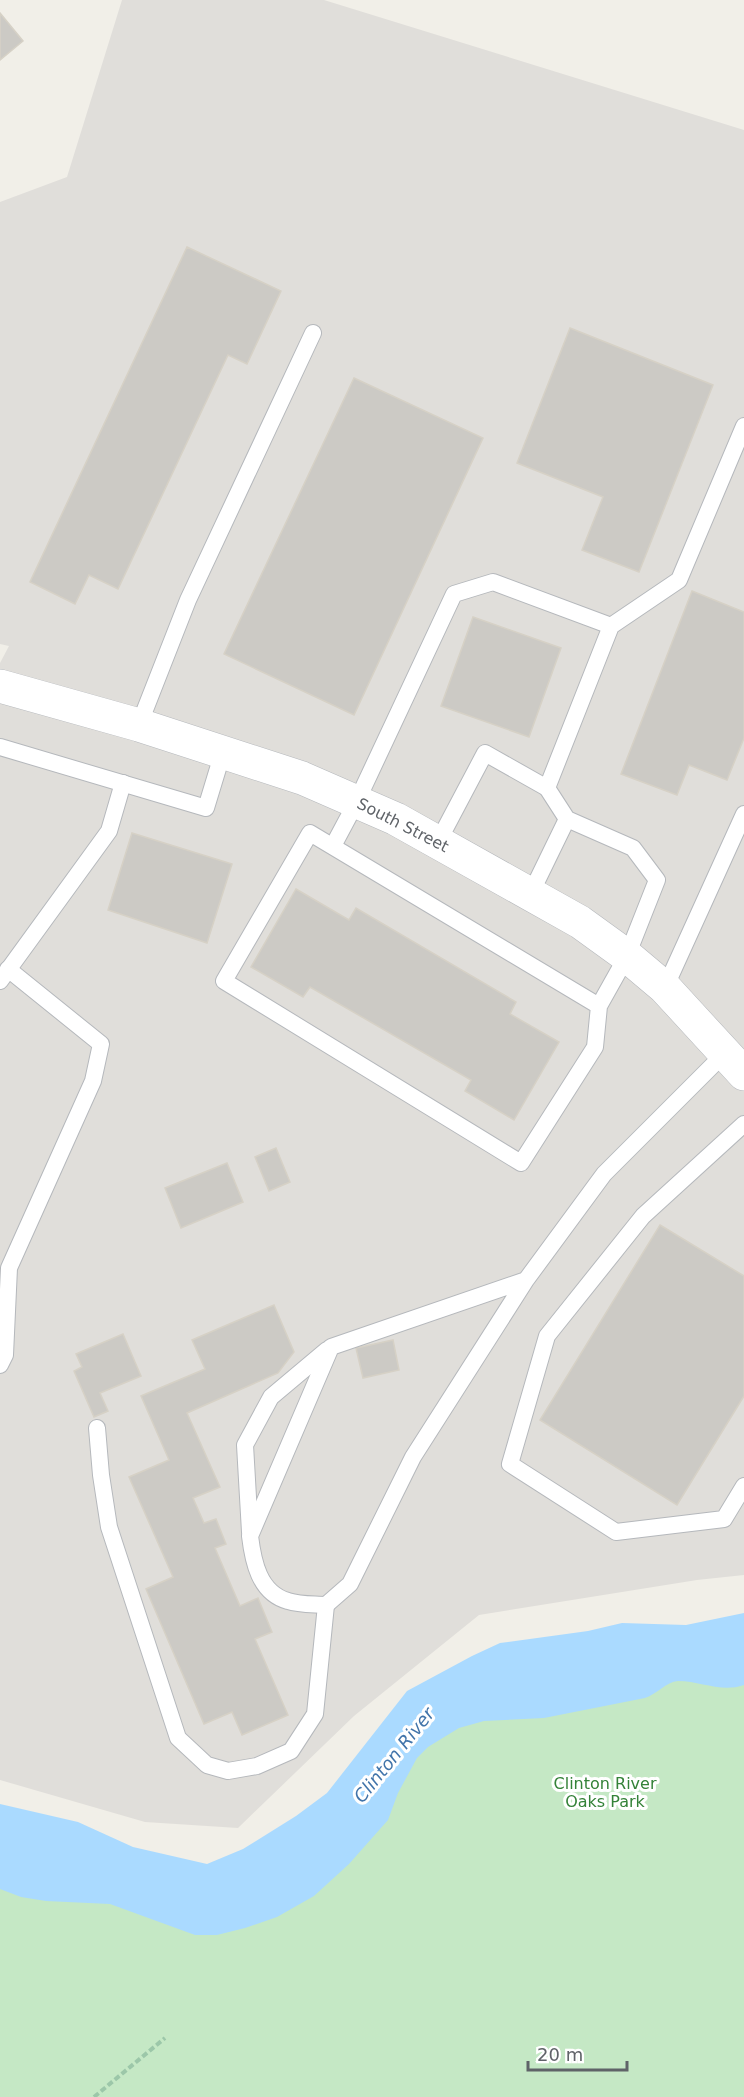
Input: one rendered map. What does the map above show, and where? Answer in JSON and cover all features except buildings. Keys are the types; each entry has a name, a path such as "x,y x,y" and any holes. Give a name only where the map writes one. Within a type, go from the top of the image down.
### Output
{"street":[{"name":"South Street","path":"0,686 139,725 302,778 357,801 438,842 580,922 627,956 665,988 734,1064"}],"lane":[{"path":"139,725 188,600 313,333"},
{"path":"547,788 611,626 679,580 744,426"},
{"path":"333,846 357,801 454,594 493,582 611,626"},
{"path":"0,747 206,808 223,752"},
{"path":"438,842 485,753 547,788 567,819 633,848 657,880 627,956 598,1006 595,1047 521,1163 224,981 310,833 598,1006"},
{"path":"0,1365 4,1355 9,1268 93,1081 101,1044 4,975 109,831 123,783"},
{"path":"665,988 744,814"},
{"path":"531,893 567,819"},
{"path":"97,1428 101,1475 112,1537 178,1738 207,1765 228,1771 257,1766 291,1751 315,1714 326,1605 350,1584 413,1457 526,1280 604,1174 734,1064"},
{"path":"744,1124 643,1216 547,1336 510,1464 616,1532 724,1518 744,1486"},
{"path":"326,1605 287,1601 271,1591 260,1577 253,1562 245,1445 271,1397 331,1347 526,1280"},
{"path":"250,1536 331,1347"}],"path":[{"path":"94,2097 165,2038"}],"shaded area":[{"path":"122,0 324,0 744,130 744,1575 697,1580 479,1615 354,1716 238,1828 145,1822 0,1780 0,663 9,646 0,644 0,202 67,177"}],"green space":[{"name":"Clinton River Oaks Park","path":"744,1632 744,2097 0,2097 0,1828 227,1870 369,1775 417,1712"}],"water":[{"name":"Clinton River","path":"744,1613 744,1685 727,1688 678,1681 645,1698 544,1718 484,1721 459,1728 428,1747 417,1758 398,1793 388,1820 349,1864 314,1896 277,1917 217,1935 195,1935 110,1904 46,1901 21,1897 0,1889 0,1804 78,1822 133,1847 207,1864 243,1849 296,1816 327,1793 407,1691 472,1656 500,1643 588,1631 622,1623 686,1625"}]}
